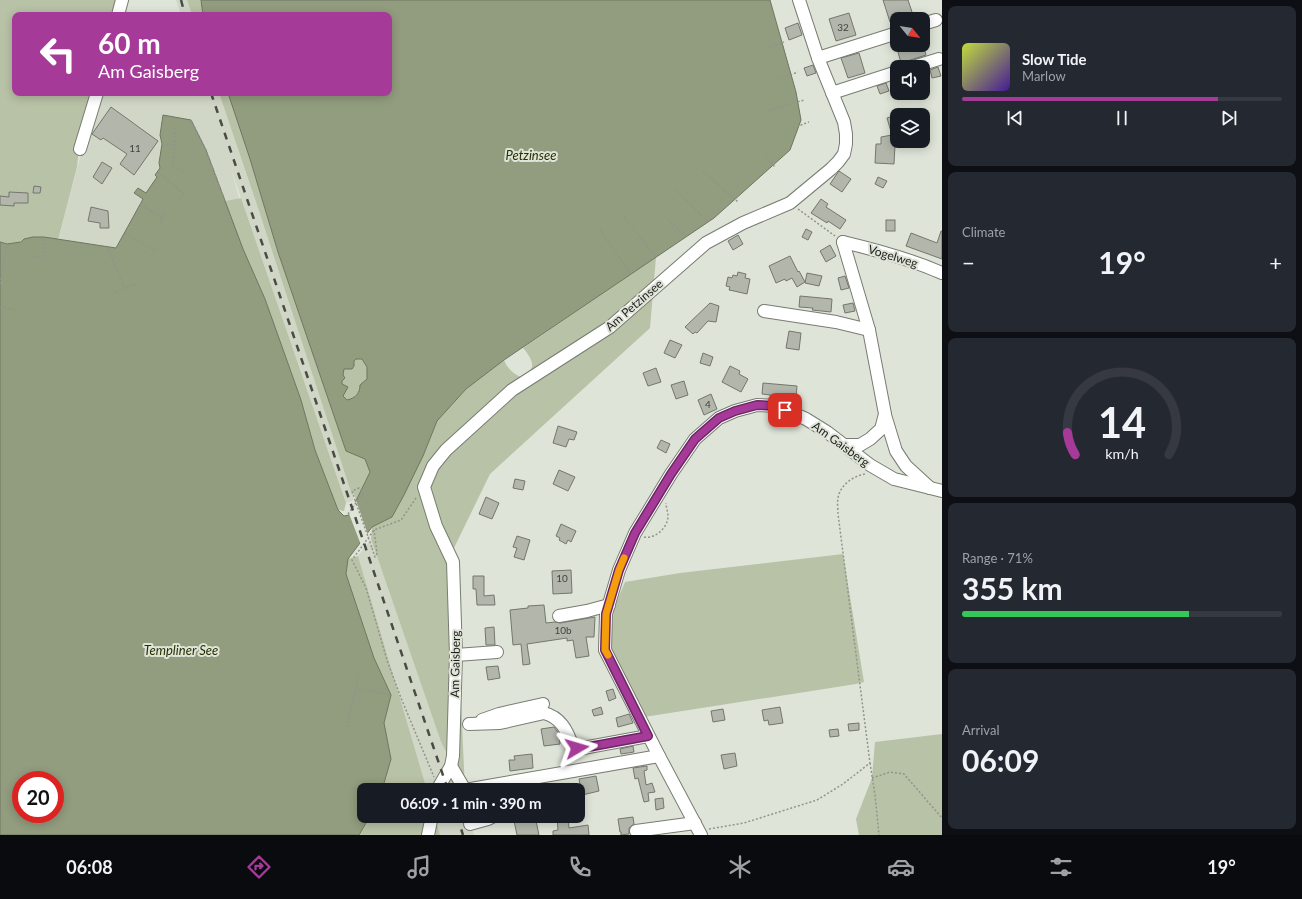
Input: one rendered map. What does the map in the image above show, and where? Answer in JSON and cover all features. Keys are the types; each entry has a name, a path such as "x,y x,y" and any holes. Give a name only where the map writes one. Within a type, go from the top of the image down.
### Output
{"street":[{"path":"119,12 122,0"},
{"name":"Am Petzinsee","path":"424,487 433,466 446,450 512,390 610,327 706,243 742,223 790,203 831,169 844,154 846,134 844,122 818,58 799,0"},
{"path":"930,22 936,20"},
{"path":"818,58 890,35"},
{"path":"930,62 939,59"},
{"path":"832,93 890,74"},
{"path":"80,149 96,96"},
{"path":"843,242 869,330 885,414 896,451 906,466 937,490"},
{"name":"Vogelweg","path":"843,242 886,252 942,273"},
{"path":"764,311 836,322 869,330"},
{"name":"Am Gaisberg","path":"699,830 648,736 605,650 606,614 619,570 635,533 671,474 695,439 719,418 735,411 757,405 777,406 806,419 827,432 870,465 894,479 937,490"},
{"path":"845,445 860,445 870,439 882,429 885,414"},
{"name":"Am Gaisberg","path":"424,487 436,526 454,562 456,655 454,747 451,766 441,783"},
{"path":"560,616 587,612 609,605"},
{"path":"456,655 497,652"},
{"path":"454,727 470,724 499,714 543,704"},
{"path":"470,724 500,723 544,713 549,714 565,728 572,745 577,748 648,736"},
{"path":"527,783 659,756"},
{"path":"451,766 461,783"},
{"path":"428,835 431,823"},
{"path":"636,831 699,830"}],"path":[{"path":"768,48 784,42"},
{"path":"778,80 798,72"},
{"path":"767,111 804,100"},
{"path":"191,120 206,150 225,201"},
{"path":"793,128 809,122"},
{"path":"175,128 172,167 182,172"},
{"path":"162,144 174,145"},
{"path":"765,156 775,167"},
{"path":"703,170 738,202"},
{"path":"158,172 182,193 179,201"},
{"path":"675,189 708,222"},
{"path":"790,203 843,242"},
{"path":"140,204 163,218"},
{"path":"160,223 166,213"},
{"path":"624,217 656,257"},
{"path":"668,219 686,237"},
{"path":"600,230 631,274"},
{"path":"125,233 155,251"},
{"path":"35,257 44,256 44,237"},
{"path":"0,284 6,244"},
{"path":"151,257 158,246"},
{"path":"108,248 125,288"},
{"path":"115,292 138,283"},
{"path":"0,307 16,310"},
{"path":"867,474 859,475 849,480 842,488 838,497 838,514 879,835"},
{"path":"424,487 401,520 374,530 352,560 366,588 387,660 436,783"},
{"path":"348,514 363,493 359,488 352,491 355,500 372,548 375,557 377,553 374,530"},
{"path":"635,533 647,538 660,532 664,526 668,517 664,496 660,492"},
{"path":"346,731 359,674"},
{"path":"356,688 391,695"},
{"path":"699,830 744,823 817,800 843,784 870,763"},
{"path":"872,778 890,772 904,774 942,818"}],"shaded area":[{"path":"0,0 118,0 115,12 12,12 12,96 94,96 79,148 77,167 58,240 44,237 24,239 13,244 0,242"},
{"path":"176,0 187,0 191,12 180,12"},
{"path":"187,0 201,0 203,12 191,12"},
{"path":"98,96 220,96 354,500 346,503 231,169 239,198 225,201 206,150 160,135 162,144 159,162 160,168 156,174 157,177 146,193 134,192 143,198 116,248 58,240"},
{"path":"220,96 229,96 278,252 346,451 365,459 370,472 356,500 354,494 352,495"},
{"path":"241,198 346,503 344,511 338,510 315,450 301,400 265,299 243,249 225,201"},
{"path":"656,257 650,328 490,474 454,548 465,783 462,783 441,742 371,539 372,527 392,517 423,456 437,421 466,389 504,360 515,374 521,377 530,371 532,367 531,360 523,348"},
{"path":"356,359 362,359 367,367 367,379 361,385 357,395 347,400 343,396 342,381 345,378 342,375 344,369 354,366 354,361"},
{"path":"371,539 441,742 462,783 425,783 358,556"},
{"path":"843,554 864,682 644,717 610,646 614,608 625,582 680,573"},
{"path":"358,556 425,783 384,783 391,759 384,723 391,695 374,658 346,573 348,559"},
{"path":"942,734 942,835 859,835 856,819 872,778 875,742"},
{"path":"366,823 437,823 440,835 359,835"},
{"path":"437,823 470,823 474,835 440,835"}],"water":[{"path":"201,0 770,0 796,92 801,120 790,150 714,218 504,360 466,389 437,421 423,456 392,517 372,527 348,559 346,574 374,658 391,695 384,723 391,759 384,783 357,783 357,823 366,823 359,835 0,835 0,242 7,244 21,242 24,239 33,237 44,237 116,248 143,199 134,193 138,188 146,193 157,177 155,175 160,168 159,163 162,144 160,135 163,115 191,120 206,150 243,249 265,299 301,400 315,450 338,510 344,516 349,515 370,472 365,459 346,451 278,252 229,96 392,96 392,12 203,12","holes":["356,359 362,359 367,367 367,379 360,385 357,395 347,400 343,396 348,387 342,384 342,381 345,378 343,375 344,369 352,369"]}],"pier":[{"path":"354,500 356,500 368,535 361,545 348,511"}],"building":[{"path":"883,0 908,0 912,12 890,12 890,22"},
{"path":"849,13 856,35 836,41 829,19"},
{"path":"798,23 802,35 789,40 785,28"},
{"path":"898,52 925,52 926,55 910,60 900,60"},
{"path":"859,53 865,73 848,78 841,58"},
{"path":"813,65 816,73 807,76 804,68"},
{"path":"938,67 941,76 932,78 930,70"},
{"path":"886,83 889,91 880,94 877,86"},
{"path":"111,107 158,141 134,175 120,164 127,154 103,138 101,140 92,134"},
{"path":"890,117 890,128 887,118"},
{"path":"890,135 890,148 895,148 894,164 875,163 876,144 881,144 881,137"},
{"path":"102,162 112,168 102,184 93,177"},
{"path":"839,171 851,179 842,192 830,184"},
{"path":"878,177 887,181 883,188 875,184"},
{"path":"34,186 41,187 40,193 33,193"},
{"path":"9,192 28,193 28,203 14,203 14,206 0,205 0,196 9,197"},
{"path":"821,199 828,204 826,207 846,220 840,229 828,221 827,223 811,213"},
{"path":"91,207 108,211 109,228 100,228 100,223 88,221"},
{"path":"886,220 895,220 895,231 886,231"},
{"path":"806,229 812,232 808,240 802,237"},
{"path":"941,231 942,259 906,246 911,233 937,243"},
{"path":"738,235 743,244 733,250 728,241"},
{"path":"830,245 836,256 826,262 820,251"},
{"path":"790,256 805,282 797,287 792,278 776,283 769,266"},
{"path":"738,272 746,274 745,278 750,279 747,294 729,290 730,287 726,286 728,277 732,278 733,275 737,276"},
{"path":"807,273 822,276 819,286 805,283"},
{"path":"845,276 849,288 841,290 838,278"},
{"path":"800,296 832,299 831,312 799,307"},
{"path":"710,303 719,306 716,322 708,321 697,333 695,332 693,334 685,327"},
{"path":"853,303 855,311 845,313 843,305"},
{"path":"789,331 801,333 799,350 786,348"},
{"path":"670,340 682,345 675,358 664,353"},
{"path":"703,353 713,357 710,366 700,363"},
{"path":"730,366 740,371 739,374 748,379 741,392 722,382"},
{"path":"656,368 661,382 648,386 643,373"},
{"path":"684,381 688,395 676,399 671,385"},
{"path":"763,383 797,386 796,398 762,394"},
{"path":"711,394 717,409 704,415 698,400"},
{"path":"558,426 577,432 574,440 569,439 566,447 553,443"},
{"path":"661,440 670,444 666,453 657,448"},
{"path":"559,470 575,477 568,491 553,484"},
{"path":"515,479 525,481 523,490 513,488"},
{"path":"486,497 499,503 492,519 479,514"},
{"path":"561,524 576,531 571,542 568,540 566,544 559,540 560,538 556,536"},
{"path":"517,536 530,540 524,560 514,557 517,548 513,547"},
{"path":"571,570 572,593 553,594 552,571"},
{"path":"473,576 484,576 484,596 494,595 495,605 477,605 476,589 473,589"},
{"path":"544,605 546,623 560,623 595,617 594,637 586,637 589,656 576,658 573,640 567,641 567,638 527,644 530,664 523,665 521,644 513,645 510,610 528,608 528,606"},
{"path":"494,627 495,645 486,645 485,628"},
{"path":"498,666 500,678 488,680 486,667"},
{"path":"613,689 616,698 609,701 606,691"},
{"path":"601,707 603,714 594,716 592,710"},
{"path":"780,707 783,723 769,725 768,720 764,721 762,710"},
{"path":"723,709 725,720 713,722 711,711"},
{"path":"629,714 633,723 618,727 616,718"},
{"path":"859,723 859,730 849,731 848,724"},
{"path":"554,727 559,734 560,744 544,746 541,729"},
{"path":"838,729 839,736 830,737 829,730"},
{"path":"633,746 634,752 621,754 620,749"},
{"path":"735,753 737,766 724,769 721,755"},
{"path":"532,754 533,768 510,771 509,760 515,760 514,756"},
{"path":"647,766 647,770 644,771 646,785 652,783 655,792 648,793 649,801 644,802 638,778 635,779 633,768"},
{"path":"596,776 599,791 585,794 585,783 580,783 579,779"},
{"path":"663,798 664,808 656,810 655,799"},
{"path":"633,817 634,824 629,828 629,834 621,835 618,819"},
{"path":"514,823 536,823 539,835 517,835"},
{"path":"558,823 569,823 569,828 588,825 589,835 553,835 553,831 558,830"}],"railway":[{"path":"181,0 184,12"},
{"path":"212,96 446,783"},
{"path":"459,823 463,835"}],"slow traffic":[{"path":"608,655 605,650 606,614 624,558"}],"route":[{"path":"577,748 648,736 605,650 606,614 619,570 635,533 671,474 695,439 719,418 735,411 757,405 777,406 785,410"}],"water label":[{"name":"Petzinsee","path":"531,155"},
{"name":"Templiner See","path":"181,650"}]}
